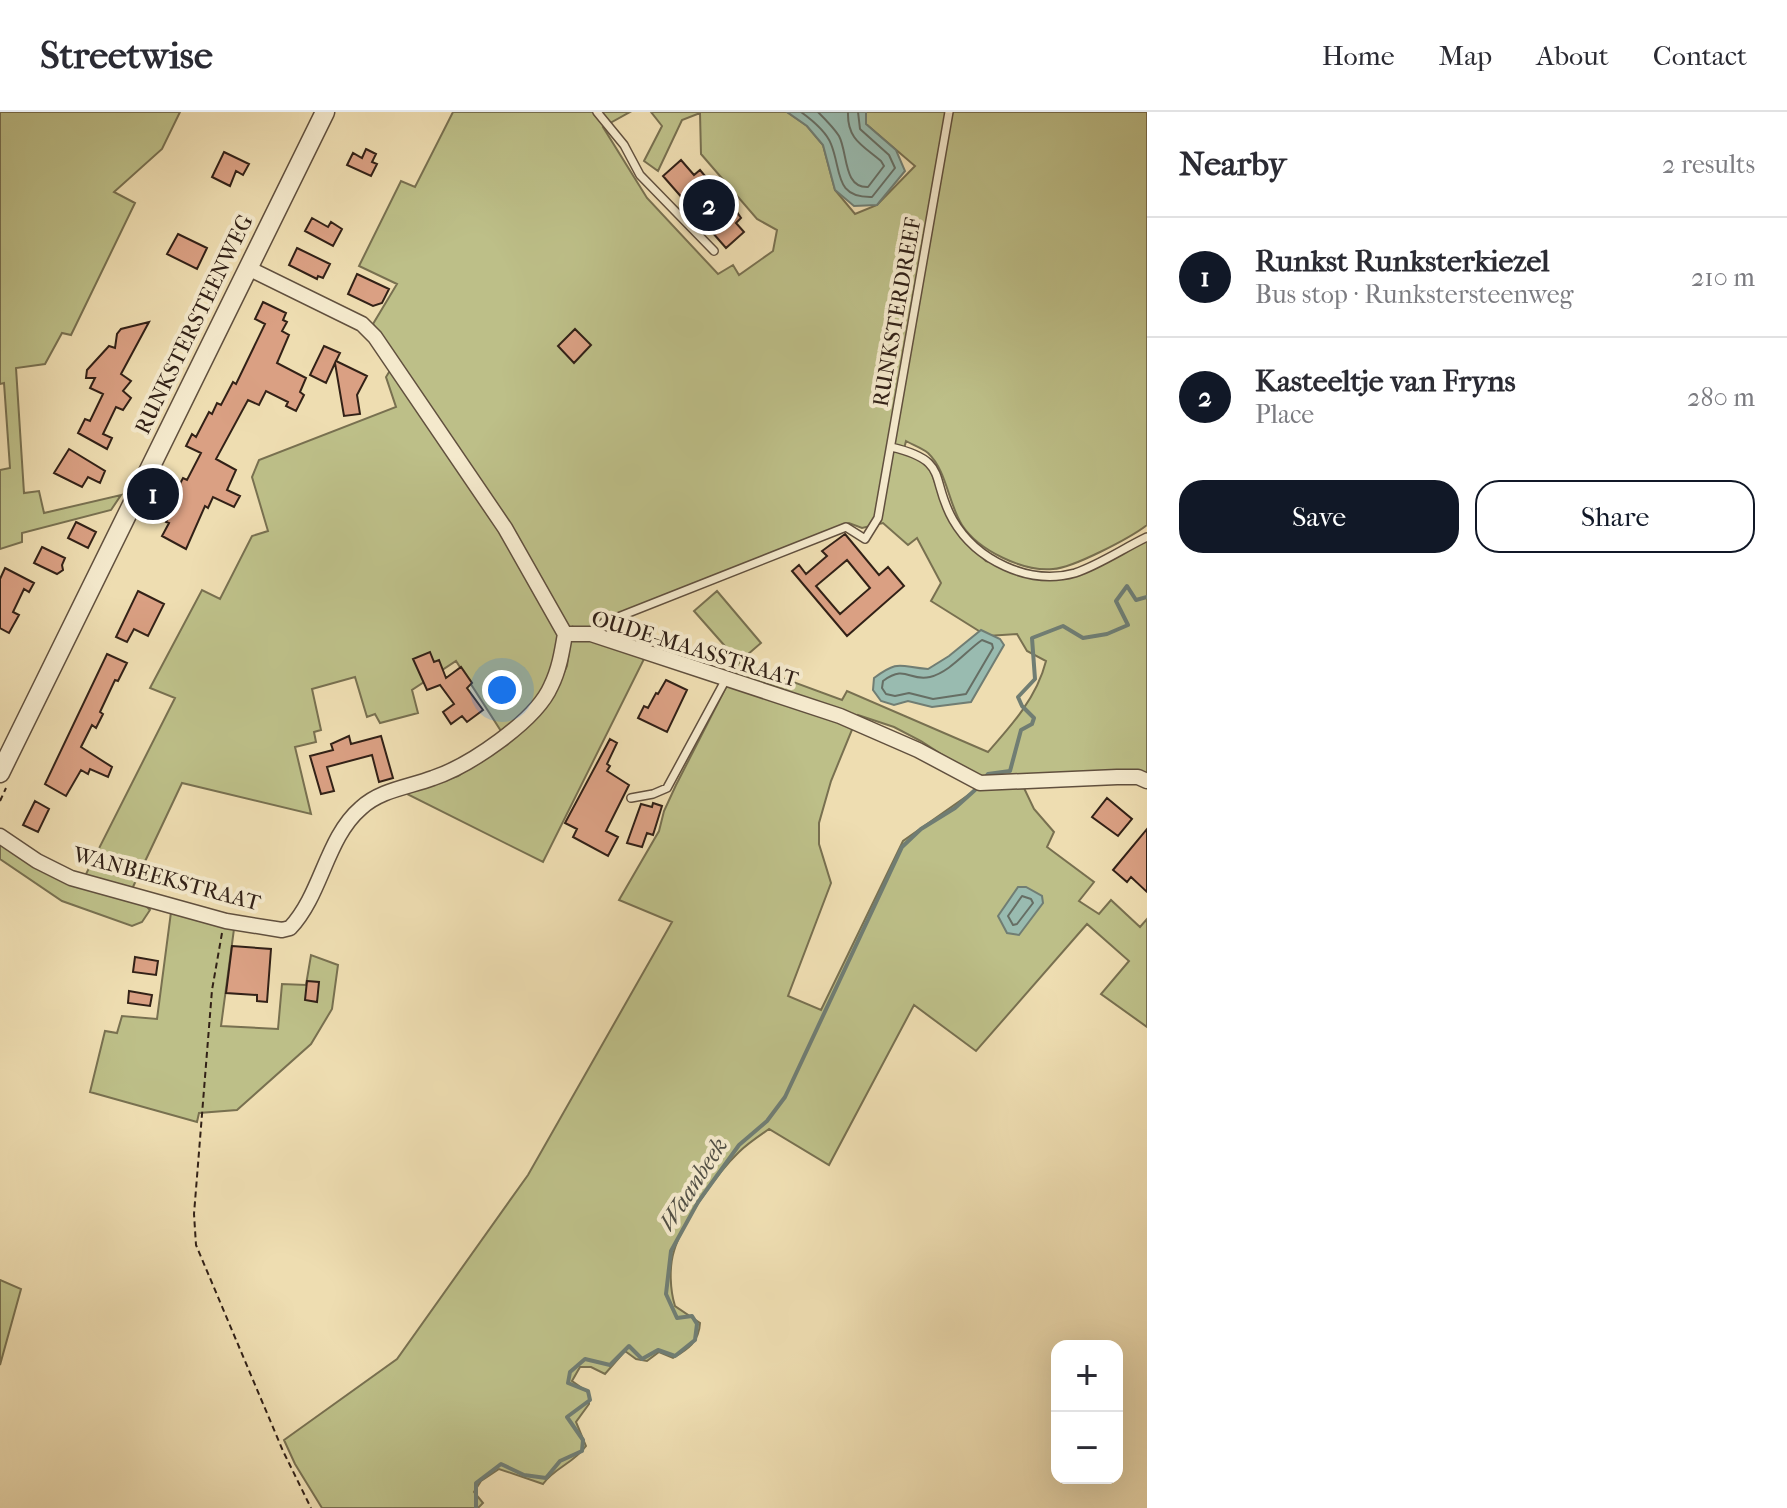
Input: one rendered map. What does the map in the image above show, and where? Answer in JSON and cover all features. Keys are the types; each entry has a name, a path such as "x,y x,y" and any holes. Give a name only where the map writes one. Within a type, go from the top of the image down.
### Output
{"street":[{"name":"RUNKSTERSTEENWEG","path":"0,773 325,112"},
{"name":"OUDE-MAASSTRAAT","path":"248,268 362,324 375,337 505,528 528,571 559,618 565,634 591,634 840,716 918,750 980,783 1146,776"},
{"name":"WANBEEKSTRAAT","path":"0,836 37,861 71,878 226,921 282,930 290,928 308,902 357,810 374,797 460,769 517,725 551,689 565,634"}],"lane":[{"path":"597,112 624,145 640,175 714,251"},
{"name":"RUNKSTERDREEF","path":"591,634 603,623 846,527 865,539 878,518 949,112"},
{"path":"891,447 919,453 935,469 953,519 974,548 1013,571 1041,575 1074,573 1147,537"},
{"path":"631,798 667,788 727,677"}],"path":[{"path":"226,921 212,990 194,1214 196,1245 283,1451 311,1508"}],"green space":[{"path":"0,112 180,112 162,149 114,192 135,203 71,335 62,333 45,364 16,368 24,493 39,491 44,513 121,495 111,510 22,533 22,542 0,549 0,470 10,468 4,383 0,384"},
{"path":"453,112 630,112 603,127 647,198 718,274 733,265 739,275 773,251 777,230 757,219 701,154 700,113 682,120 658,171 644,161 662,126 651,112 787,112 807,126 823,145 835,190 855,214 877,205 915,166 866,124 866,112 1147,112 1147,525 1074,564 1041,569 1015,563 990,551 969,534 957,516 939,469 928,453 906,441 904,449 930,468 939,494 964,540 986,561 1057,577 1147,541 1147,776 978,778 921,741 894,727 858,715 831,781 819,823 819,844 831,883 788,996 821,1010 903,841 977,789 1024,788 1034,809 1054,832 1047,847 1094,882 1079,901 1099,914 1111,900 1140,927 1147,919 1147,1027 1101,994 1129,961 1087,924 976,1051 914,1005 829,1165 769,1129 739,1152 711,1184 678,1239 671,1264 675,1306 700,1323 695,1340 673,1358 659,1352 647,1361 636,1359 625,1351 605,1374 591,1367 580,1367 572,1381 589,1393 589,1404 576,1422 586,1446 576,1457 543,1484 499,1469 481,1481 474,1492 483,1503 478,1508 322,1508 284,1440 397,1359 528,1175 672,922 619,900 659,831 676,785 739,662 842,700 847,691 988,752 1030,698 1046,661 1027,651 1017,634 987,636 931,601 941,583 917,538 908,545 883,523 862,528 849,523 601,622 599,631 646,655 543,862 405,793 458,776 551,700 567,666 572,627 563,631 554,665 539,697 501,731 456,661 412,690 418,713 380,723 375,714 367,717 355,677 312,689 321,730 314,732 316,742 295,747 311,814 182,783 132,889 85,876 175,698 150,688 202,590 220,599 252,536 268,531 252,477 259,460 396,407 386,377 397,359 373,324 397,284 359,266 401,181 415,187"},
{"path":"717,591 761,643 739,662 694,611"},
{"path":"0,841 144,904 150,910 142,922 132,926 62,901 0,859"},
{"path":"171,912 234,929 221,1026 278,1029 282,984 306,985 311,955 338,965 332,1009 311,1044 237,1110 199,1113 197,1122 90,1092 105,1031 117,1033 122,1016 157,1019"},
{"path":"0,1280 21,1289 0,1365"}],"water":[{"path":"787,112 866,112 866,124 896,150 905,171 877,205 854,206 835,190 823,145 807,126"},
{"path":"981,630 1000,639 1004,645 971,702 932,707 908,701 894,705 881,701 873,690 874,678 889,668 928,669"},
{"path":"1018,887 1026,887 1042,896 1043,903 1019,935 1007,933 998,916"}],"building":[{"path":"366,149 376,154 372,162 377,164 371,176 347,165 353,153 362,158"},
{"path":"224,152 249,164 243,175 236,171 230,186 212,177"},
{"path":"681,160 694,175 700,170 715,188 718,185 741,218 736,223 744,232 726,248 663,176"},
{"path":"312,218 328,227 331,222 342,229 333,246 305,231"},
{"path":"178,234 207,248 197,269 167,254"},
{"path":"297,248 330,264 323,278 318,276 317,279 289,265"},
{"path":"357,274 389,289 382,303 373,306 348,294"},
{"path":"263,302 286,313 283,320 287,322 282,331 289,335 277,363 306,378 300,392 304,395 296,411 286,406 288,402 266,391 259,405 248,400 216,459 236,470 227,490 240,496 234,507 213,497 208,508 205,506 186,549 162,536 179,495 175,493 183,478 187,480 201,453 186,446 192,434 196,437 209,412 212,414 217,403 221,405 233,382 236,384 265,324 255,319"},
{"path":"149,322 121,374 131,381 123,391 131,398 123,410 116,407 103,434 112,438 107,449 78,433 85,419 90,421 103,394 90,388 95,378 86,378 87,370 109,346 115,348 121,329"},
{"path":"575,329 591,345 574,363 558,346"},
{"path":"324,346 340,353 336,361 367,376 357,395 360,414 344,416 335,363 326,383 310,375"},
{"path":"69,449 105,471 100,483 88,477 82,487 54,473"},
{"path":"76,522 96,532 88,548 68,538"},
{"path":"845,534 879,575 888,567 904,586 847,636 792,571 799,565 806,574 827,556 822,551","holes":["847,560 870,588 840,614 816,586"]},
{"path":"42,547 65,558 63,570 57,574 34,563"},
{"path":"5,568 34,583 29,592 24,589 13,612 19,615 9,633 0,628 0,579"},
{"path":"138,591 164,604 148,636 134,629 127,642 116,637"},
{"path":"430,652 434,662 439,660 446,678 461,667 472,683 467,688 483,710 467,722 462,716 451,724 443,712 454,704 440,685 427,690 413,659"},
{"path":"107,654 127,663 118,681 115,680 96,728 92,725 81,747 112,767 108,777 90,769 88,774 81,770 66,796 45,784"},
{"path":"666,680 687,690 667,732 638,718"},
{"path":"349,736 351,744 381,736 393,778 379,782 372,755 327,767 334,791 321,794 310,756 333,750 331,744"},
{"path":"610,739 617,743 607,771 629,785 606,831 618,837 608,856 573,837 577,829 565,823"},
{"path":"1107,798 1132,819 1118,836 1092,817"},
{"path":"35,801 49,809 38,832 23,825"},
{"path":"653,803 662,806 653,835 647,833 642,847 627,843 641,804 652,807"},
{"path":"1147,829 1147,892 1131,877 1127,882 1113,870"},
{"path":"232,946 271,949 267,1002 257,1001 257,995 226,993"},
{"path":"135,957 158,961 156,975 133,972"},
{"path":"307,981 319,982 317,1002 305,1000"},
{"path":"129,991 152,995 150,1006 128,1003"}],"waterway":[{"name":"Waanbeek","path":"984,779 988,774 1010,771 1021,730 1032,724 1034,718 1018,697 1035,679 1032,638 1063,626 1083,638 1107,634 1128,625 1116,601 1127,586 1136,600 1147,597"},
{"name":"Waanbeek","path":"476,1508 476,1483 501,1464 524,1475 546,1478 560,1461 582,1451 583,1440 567,1417 590,1400 588,1391 568,1383 570,1372 585,1359 610,1365 629,1346 642,1359 658,1350 675,1356 695,1340 697,1324 692,1316 677,1318 666,1294 671,1251 698,1202 739,1145 767,1121 785,1097 902,847 921,829 955,808 975,790"}],"place":[{"name":"Kasteeltje van Fryns","path":"709,205"},
{"name":"Runkst Runksterkiezel","path":"153,494"}]}
